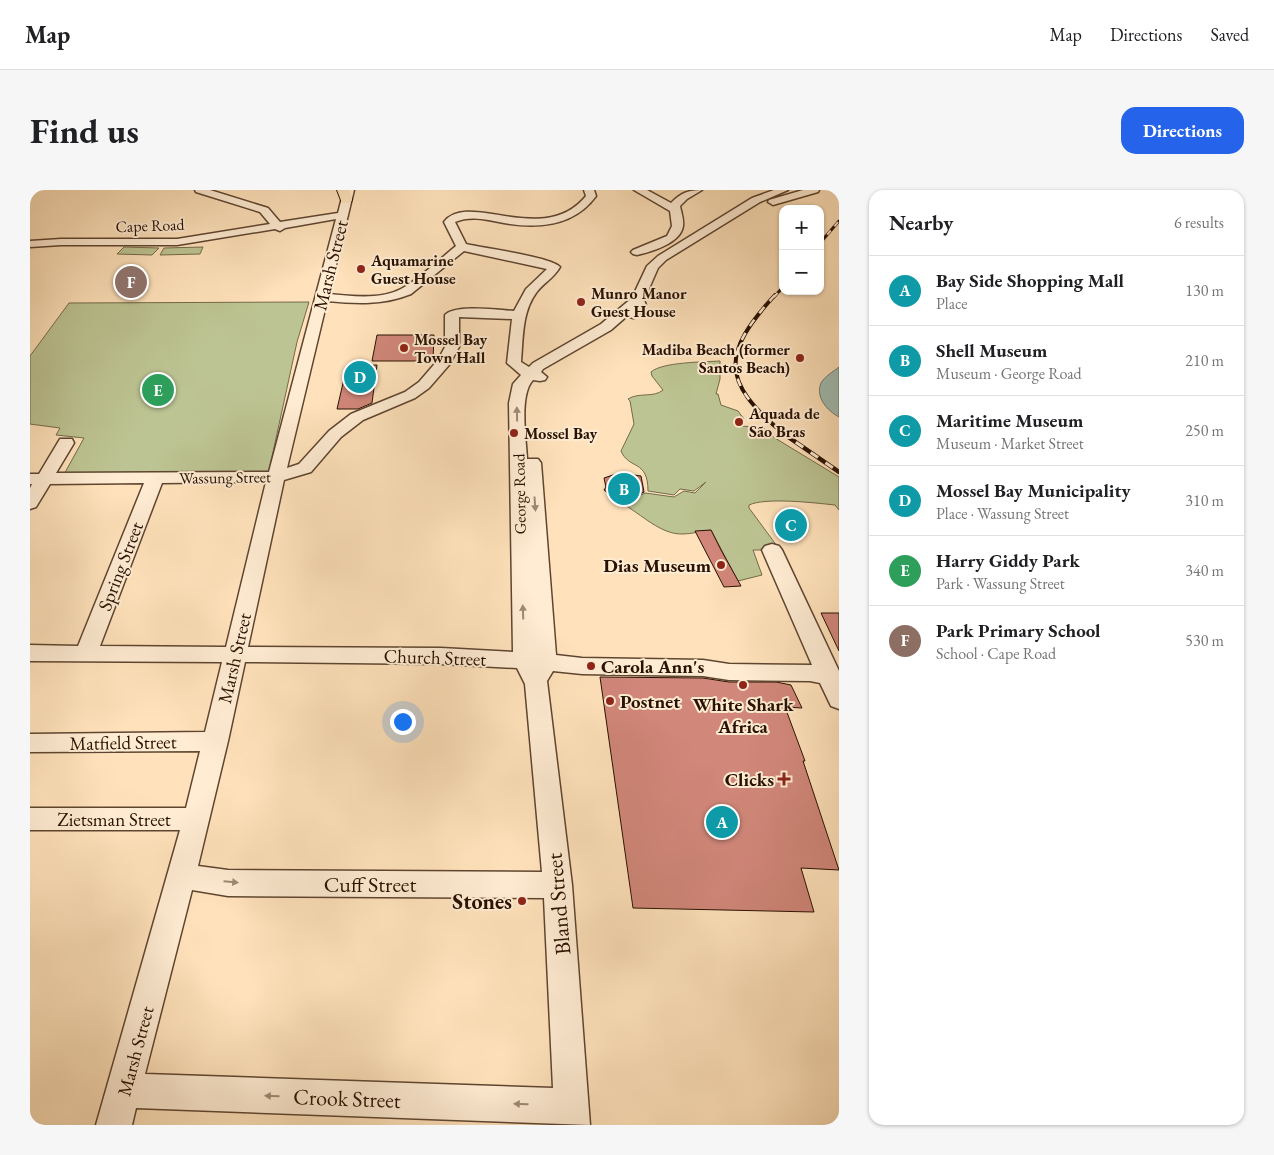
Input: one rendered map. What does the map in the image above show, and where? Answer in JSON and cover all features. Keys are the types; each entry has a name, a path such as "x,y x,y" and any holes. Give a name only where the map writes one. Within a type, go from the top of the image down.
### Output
{"street":[{"path":"200,190 264,210 279,227"},
{"path":"589,190 590,196 577,212 558,220 520,222 477,215 463,215 449,222 456,240 462,247 544,263 554,268 550,274 531,290 522,304 519,315 515,375 535,374 618,330 637,310 638,300 657,262 756,200 783,190"},
{"path":"639,190 675,209"},
{"path":"657,262 637,252 671,238 676,234 678,228 675,205 679,200 697,190"},
{"path":"774,202 814,190"},
{"name":"Cape Road","path":"32,244 177,242 279,227 347,204"},
{"name":"Marsh Street","path":"114,1125 197,819 276,477 347,204"},
{"path":"104,242 105,239 101,234 106,230"},
{"path":"322,297 378,300 398,295 406,291 462,247"},
{"name":"Wassung Street","path":"37,479 276,477 305,468 335,434 357,417 418,391 449,355 453,340 451,316 458,313 519,315"},
{"path":"515,359 524,362 535,374"},
{"name":"George Road","path":"535,374 530,404 535,669"},
{"path":"30,503 37,479 66,442"},
{"name":"Spring Street","path":"86,654 155,479"},
{"path":"772,550 834,678 839,700"},
{"name":"Church Street","path":"30,652 86,654 384,655 535,669 582,666 703,668 729,672 810,673 834,678"},
{"name":"Bland Street","path":"535,669 562,922 571,1116"},
{"name":"Matfield Street","path":"38,743 216,741"},
{"name":"Zietsman Street","path":"30,819 197,819"},
{"name":"Cuff Street","path":"182,877 210,879 228,883 558,885"},
{"name":"Crook Street","path":"124,1090 571,1116"}],"green space":[{"path":"124,247 159,248 152,255 117,254"},
{"path":"203,247 200,254 160,255 164,248"},
{"path":"309,302 297,342 268,475 62,478 84,438 56,435 60,428 30,424 30,356 69,303"},
{"path":"720,361 720,379 716,394 718,394 721,405 738,411 744,419 737,426 763,427 770,435 839,477 839,510 835,505 791,501 767,501 749,505 749,508 780,550 753,550 762,575 738,581 711,530 690,534 667,531 659,528 623,504 645,493 674,497 684,491 695,493 706,482 694,491 680,489 674,495 648,491 647,481 642,469 624,457 621,451 634,424 628,399 655,394 663,390 651,372 673,364"}],"water":[{"path":"839,367 839,417 821,399 820,389 824,379"}],"building":[{"name":"Mossel Bay Town Hall","path":"377,335 434,335 433,361 372,361"},
{"path":"377,365 372,403 358,409 337,409 347,366"},
{"path":"619,473 641,476 644,492 622,503 604,490 606,487 604,478"},
{"name":"Dias Museum","path":"711,530 741,586 724,587 695,531"},
{"path":"821,613 839,613 839,651"},
{"path":"600,677 703,678 729,682 776,682 791,685 802,708 785,707 805,761 803,761 839,870 801,868 814,912 633,908"}],"railway":[{"path":"824,238 839,221"},
{"path":"774,297 779,291"},
{"path":"775,295 745,334 738,350 736,366 739,382 748,398 762,415 783,433"},
{"path":"781,432 839,472"}],"place":[{"name":"Aquamarine Guest House","path":"361,269"},
{"name":"Park Primary School","path":"131,282"},
{"name":"Munro Manor Guest House","path":"581,302"},
{"name":"Mossel Bay Town Hall","path":"404,348"},
{"name":"Madiba Beach (former Santos Beach)","path":"800,358"},
{"name":"Mossel Bay Municipality","path":"360,377"},
{"name":"Harry Giddy Park","path":"158,390"},
{"name":"Aquada de São Bras","path":"739,422"},
{"name":"Mossel Bay","path":"514,433"},
{"name":"Shell Museum","path":"624,489"},
{"name":"Maritime Museum","path":"791,525"},
{"name":"Dias Museum","path":"721,565"},
{"name":"Carola Ann's","path":"591,666"},
{"name":"White Shark Africa","path":"743,685"},
{"name":"Postnet","path":"610,701"},
{"name":"Clicks","path":"784,779"},
{"name":"Bay Side Shopping Mall","path":"722,822"},
{"name":"Stones","path":"522,901"}]}
